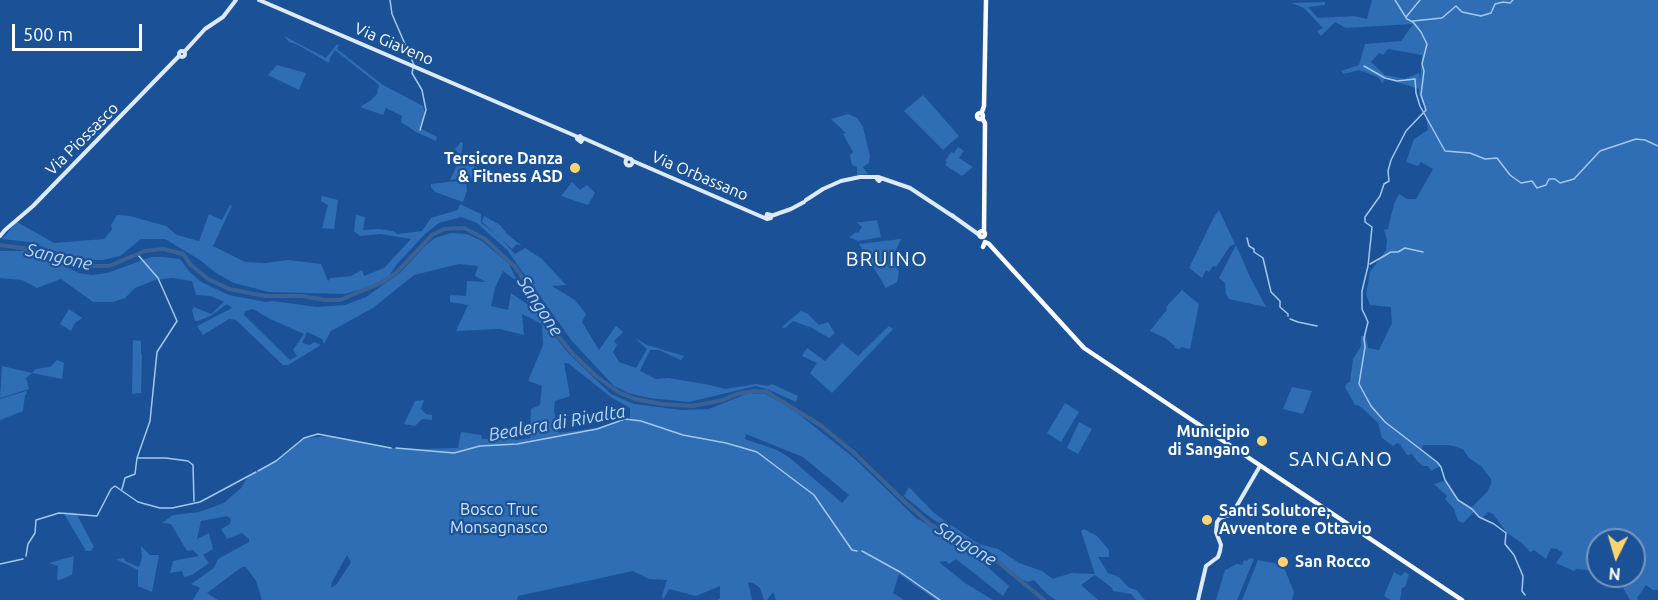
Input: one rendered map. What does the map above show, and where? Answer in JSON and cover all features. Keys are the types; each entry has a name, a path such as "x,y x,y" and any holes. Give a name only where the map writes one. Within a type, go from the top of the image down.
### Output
{"main road":[{"name":"Via Piossasco","path":"0,236 33,206 179,56 184,56 184,52 205,29 223,17 236,0"},
{"name":"Via Giaveno","path":"259,0 519,111"},
{"path":"986,0 981,232 987,245 1084,348 1462,600"},
{"name":"Via Orbassano","path":"519,111 619,154 627,159 629,165 635,163 752,212 768,216 779,213 805,201 823,189 841,181 860,177 898,183 981,232"},
{"path":"1198,600 1206,566 1218,557 1220,550 1217,522 1232,514 1260,466"}],"green space":[{"path":"1372,0 1658,0 1658,590 1653,590 1646,585 1646,528 1586,528 1586,570 1576,569 1574,571 1556,563 1563,553 1557,549 1551,548 1546,559 1534,550 1530,552 1522,543 1507,533 1493,514 1488,512 1481,519 1474,512 1463,523 1458,521 1454,509 1445,499 1447,496 1434,484 1444,481 1460,502 1471,508 1487,492 1491,484 1491,479 1481,466 1469,458 1463,449 1449,445 1423,445 1422,449 1440,464 1431,471 1428,466 1423,466 1417,461 1412,454 1407,455 1400,444 1393,446 1382,438 1378,423 1360,406 1355,405 1345,387 1350,382 1353,359 1361,346 1361,336 1366,336 1368,348 1379,350 1392,323 1391,307 1370,305 1366,294 1370,272 1386,250 1387,240 1384,230 1388,229 1394,204 1399,194 1407,199 1416,199 1433,169 1421,162 1418,166 1406,162 1414,139 1428,130 1419,89 1384,78 1383,84 1378,77 1359,70 1344,74 1341,71 1359,65 1365,44 1401,41 1413,24 1346,28 1335,22 1321,36 1317,31 1323,28 1304,8 1291,3 1325,2 1325,5 1308,7 1318,18 1354,16 1367,19","holes":["1388,49 1422,55 1420,82 1419,73 1405,79 1385,75 1371,62 1379,53 1383,55"]},
{"path":"284,36 326,58 337,44 339,45 337,49 383,85 423,106 425,114 420,128 437,137 436,141 416,132 401,122 402,116 386,108 383,115 360,107 377,94 379,85 335,50 329,63 289,42"},
{"path":"277,65 306,73 299,90 268,75"},
{"path":"923,95 959,136 943,150 904,111"},
{"path":"848,114 857,118 863,127 870,156 869,163 863,167 868,174 857,175 857,167 852,165 850,155 853,152 843,134 846,133 831,119"},
{"path":"461,142 463,143 461,156 455,149"},
{"path":"958,147 964,151 959,158 973,167 962,176 945,165 951,152 954,153"},
{"path":"461,156 486,176 450,180"},
{"path":"466,180 467,191 463,202 435,192 431,187 431,184"},
{"path":"572,182 580,190 587,185 595,193 588,205 561,196"},
{"path":"322,196 338,200 334,229 322,228 328,205 321,201"},
{"path":"460,204 481,214 481,223 498,236 515,254 525,248 542,259 566,285 552,286 575,300 586,314 582,322 599,350 616,326 623,332 614,341 617,345 613,352 619,362 636,368 647,349 635,338 647,345 684,356 681,360 659,350 650,350 640,371 656,379 668,378 725,389 772,384 798,396 796,402 756,386 689,402 649,398 628,393 614,386 572,341 507,250 477,223 461,217 439,223 425,234 389,276 372,286 345,294 269,292 234,283 165,239 141,239 120,256 103,260 86,260 29,242 2,239 17,222 54,243 104,239 112,230 111,225 117,215 130,216 166,226 177,235 199,241 209,214 222,220 230,205 232,206 213,246 245,262 265,263 288,260 321,264 328,281 331,278 351,276 362,270 364,276 384,268 411,239 381,234 360,236 354,231 356,215 365,217 363,230 379,229 398,234 422,231 431,218 458,210"},
{"path":"1219,210 1235,244 1230,246 1216,267 1213,266 1209,272 1206,270 1202,278 1189,268"},
{"path":"484,216 500,225 522,246 517,244 512,249 482,222"},
{"path":"877,220 881,237 858,241 849,237 858,233 862,227 854,223"},
{"name":"Bosco Truc Monsagnasco","path":"451,233 467,234 482,241 509,264 517,281 503,271 495,288 491,306 508,310 511,293 530,306 522,290 524,288 549,329 569,354 611,394 634,404 682,410 709,409 749,393 765,394 792,409 854,458 916,518 964,546 1009,586 1003,596 956,559 949,564 946,561 939,562 965,583 993,600 936,600 899,574 893,593 904,600 776,600 773,592 767,600 764,600 760,588 748,582 752,600 717,600 720,598 720,586 696,596 669,589 663,600 667,580 649,579 633,571 518,596 517,600 262,600 256,581 246,567 242,567 207,593 218,600 193,600 200,588 191,584 214,568 218,559 249,542 249,539 242,533 227,539 221,529 230,524 231,519 227,516 201,521 197,539 209,533 213,549 203,555 209,563 192,575 184,577 182,571 170,573 173,561 199,556 193,550 187,551 171,524 162,523 173,515 199,512 224,503 241,488 247,478 277,460 304,438 332,436 391,448 423,449 458,448 461,432 481,435 482,439 493,439 498,435 517,440 530,438 531,409 540,405 542,386 528,381 543,345 542,324 522,314 524,335 500,329 456,331 468,305 450,302 450,295 466,296 467,281 486,282 475,276 478,266 459,264 414,275 373,308 331,331 324,344 322,339 307,332 302,343 310,345 314,342 321,345 288,365 283,365 236,320 229,319 203,335 197,326 232,308 227,304 212,315 195,321 192,310 194,307 211,314 224,302 211,296 196,295 192,281 172,278 155,280 135,288 125,298 113,302 93,302 61,279 37,288 22,280 0,278 0,251 30,251 48,255 79,273 92,275 107,273 151,257 163,257 180,259 201,282 229,295 266,302 317,307 345,305 366,297 400,273 435,238","holes":["253,309 304,334 293,350 297,356 290,360 244,315 245,311","564,363 568,363 612,398 630,408 630,419 596,428 559,433 554,411 555,401 570,396","746,434 803,457 849,495 842,503 790,458 777,450 745,439","347,555 351,562 337,584 331,588"]},
{"path":"901,239 895,252 896,267 899,272 897,282 886,288 859,244"},
{"path":"1236,245 1266,307 1229,299 1226,294 1225,283 1219,278"},
{"path":"1182,290 1199,304 1190,349 1174,348 1175,346 1165,338 1150,331 1167,311 1166,307"},
{"path":"69,309 82,318 75,323 71,331 60,324"},
{"path":"801,311 808,314 819,325 828,322 835,333 829,338 793,321 785,328 782,327"},
{"path":"889,326 893,329 832,393 810,373 817,363 802,356 807,348 825,361 842,343 858,356"},
{"path":"133,340 141,341 142,354 141,393 132,394"},
{"path":"57,360 64,363 62,379 32,373 36,369 50,367"},
{"path":"2,366 32,373 26,378 29,389 0,398"},
{"path":"1292,387 1312,391 1303,414 1283,409"},
{"path":"26,391 23,411 0,420 0,399"},
{"path":"424,400 421,409 426,414 432,415 432,420 422,419 415,426 404,424 415,401"},
{"path":"1065,403 1079,412 1061,442 1047,433"},
{"path":"1079,422 1092,429 1078,454 1067,448"},
{"path":"909,487 934,513 979,544 998,549 1019,563 1042,571 1053,579 1071,573 1095,574 1081,531 1084,529 1097,536 1109,550 1109,557 1098,557 1108,573 1119,577 1145,600 1136,600 1131,594 1113,591 1095,575 1081,585 1098,600 1056,600 1034,580 1028,582 1010,575 997,563 990,552 977,547 931,518 904,496"},
{"path":"63,512 76,513 94,547 91,551 86,551"},
{"path":"141,546 150,555 159,555 152,592 138,586 138,570 116,559 124,558 125,561 139,567 142,557"},
{"path":"74,556 72,575 57,581 58,566 49,563"},
{"path":"1249,558 1254,559 1237,600 1216,600 1225,570 1237,564 1242,565 1244,560 1247,561"},
{"path":"1258,560 1278,564 1285,570 1294,592 1292,600 1242,600"},
{"path":"1394,572 1401,576 1405,572 1409,575 1405,587 1402,588 1400,600 1391,600 1384,596"},
{"path":"1623,588 1644,588 1638,600 1630,600"}],"waterway":[{"path":"390,0 392,14 414,65"},
{"path":"1395,0 1407,19 1413,22 1421,32 1427,44 1422,64 1424,71 1421,95 1426,110 1406,131 1391,160 1388,171 1389,181 1384,184 1380,196 1365,217 1365,222 1372,227 1368,266 1362,291 1362,309 1368,322 1359,384 1371,406 1385,422 1437,462 1458,500 1472,509 1479,517 1506,533 1505,544 1514,555 1523,576 1522,591 1525,595"},
{"path":"1406,17 1420,0"},
{"path":"1413,21 1442,18 1456,6 1462,12 1481,16 1491,13 1495,4 1510,3 1513,0"},
{"path":"1364,66 1385,78 1397,81 1415,79 1420,106 1445,151 1470,153 1485,159 1497,158 1510,175 1521,183 1532,181 1537,188 1546,185 1549,179 1555,179 1560,183 1574,179 1600,151 1636,139 1658,146"},
{"path":"413,68 412,73 422,90 426,110 420,130"},
{"name":"Sangone","path":"0,245 49,252 87,266 109,266 145,251 163,249 183,254 191,265 208,279 229,289 265,296 303,296 340,300 381,283 396,273 432,235 444,229 464,228 485,239 515,267 554,331 573,354 596,376 618,392 635,399 693,406 723,400 737,394 754,391 767,392 820,425 852,451 930,524 992,557 1044,600"},
{"path":"1247,238 1249,246 1263,258 1271,292 1280,301 1280,307 1288,316"},
{"path":"1370,264 1391,252 1398,252 1405,248 1423,252"},
{"path":"122,489 125,478 135,474 137,458 150,421 157,352 177,321 158,278 138,255"},
{"path":"1290,319 1317,326"},
{"name":"Bealera di Rivalta","path":"396,448 454,453 480,446 517,444 597,429 625,419 641,421 683,435 726,443 757,452 814,495 852,550 857,551"},
{"name":"Bealera di Rivalta","path":"258,471 276,461 304,438 318,434 391,448"},
{"path":"137,458 188,461 193,465 194,501"},
{"name":"Bealera di Rivalta","path":"26,556 28,544 35,533 36,520 59,513 97,516 111,489 115,486 138,502 160,508 172,508 200,502 256,472"},
{"name":"Bealera di Rivalta","path":"862,551 900,572 940,600"},
{"name":"Bealera di Rivalta","path":"0,564 23,559"}],"place":[{"name":"Tersicore Danza & Fitness ASD","path":"575,168"},
{"name":"Municipio di Sangano","path":"1262,441"},
{"name":"Santi Solutore, Avventore e Ottavio","path":"1207,520"},
{"name":"San Rocco","path":"1283,562"}],"district":[{"name":"BRUINO","path":"887,259"},
{"name":"SANGANO","path":"1341,459"}]}
